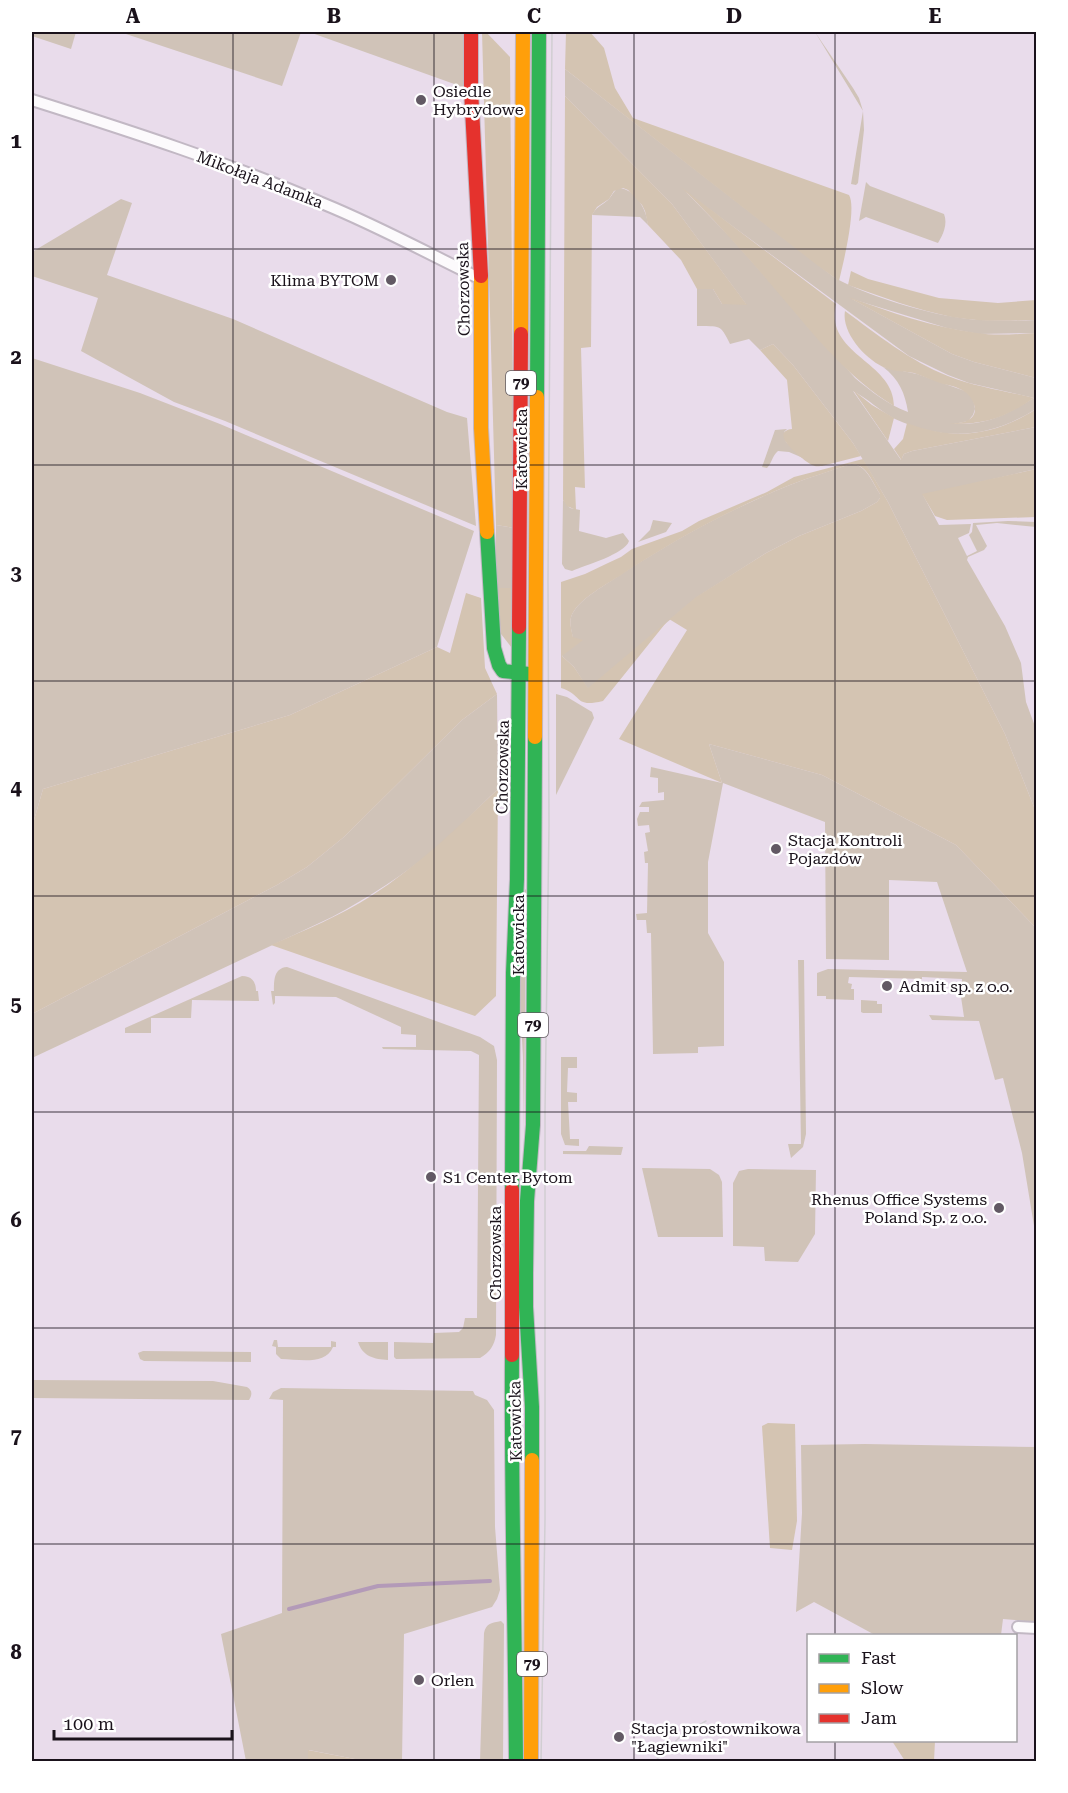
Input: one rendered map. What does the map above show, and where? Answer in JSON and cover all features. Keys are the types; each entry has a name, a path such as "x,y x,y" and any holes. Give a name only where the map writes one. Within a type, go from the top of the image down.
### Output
{"main road":[{"name":"Chorzowska","path":"471,32 471,90 481,279 481,428 494,648 499,666 503,671 519,673"},
{"name":"Chorzowska","path":"516,1761 515,1602 511,1507 512,984 517,879 523,32"},
{"name":"Katowicka","path":"531,1761 532,1419 526,1307 526,1255 527,1193 533,1125 539,32"},
{"path":"519,673 536,677"}],"street":[{"name":"Mikołaja Adamka","path":"32,100 117,126 261,178 327,205 481,279"},
{"path":"1018,1627 1036,1628"}],"shaded area":[{"path":"32,32 76,32 71,49 32,36"},
{"path":"120,32 301,32 282,86"},
{"path":"309,32 471,32 471,90"},
{"path":"482,32 486,32 510,57 514,528 496,525"},
{"path":"566,32 590,32 604,48 615,88 633,118 849,195 850,223 839,281 565,69"},
{"path":"815,32 853,88 863,111"},
{"path":"565,69 835,278 868,293 926,311 981,320 1036,320 1036,333 979,334 947,328 852,299 952,354 1036,378 1036,409 1002,426 967,434 932,431 895,419 853,391 901,460 904,454 912,451 1036,427 1036,469 923,495 939,525 971,524 969,533 958,538 967,556 977,551 969,535 972,532 973,523 1036,522 1036,527 997,523 976,525 987,546 984,550 968,557 967,560 1005,626 1021,663 1026,702 1036,729 1036,812 1005,734 888,502 853,443 793,365 773,344 760,350 749,339 730,344 721,329 697,326 697,289 713,289 722,304 746,304 672,204 565,96","holes":["686,192 909,356 969,383 1034,398 987,421 954,424 968,421 973,415 975,409 973,398 965,391 917,374 883,367 900,387 908,412 887,402 855,378 730,237"]},
{"path":"565,96 672,204 747,305 722,304 713,289 697,289 681,260 648,225 642,205 628,190 623,188 614,191 609,199 597,207 592,215 591,347 581,348 585,488 575,487 576,510 567,506 563,500"},
{"path":"863,111 864,130 856,185 851,184"},
{"path":"866,182 870,186 944,214 945,225 938,243 866,217 859,221"},
{"path":"681,187 836,304 835,321 840,335 849,347 883,378 891,391 894,406 849,372 735,243"},
{"path":"618,188 635,196 645,213 648,225 640,217 592,215"},
{"path":"121,199 132,203 107,275 233,319 447,412 467,418 476,526 174,402 81,351 98,298 32,276 32,252"},
{"path":"851,271 868,279 939,298 998,303 1036,300 1036,320 973,320 926,311 848,285"},
{"path":"848,297 944,327 992,334 1036,333 1036,378 952,354"},
{"path":"845,311 895,347 934,370 969,383 1034,398 995,418 974,423 950,424 964,422 974,413 974,404 966,392 914,373 886,368 871,359 851,337 847,328"},
{"path":"773,344 793,365 861,456 816,466 789,446 783,435 785,431 792,429 787,380 760,350"},
{"path":"32,358 140,393 220,424 474,531 437,647 290,715 43,789 32,827"},
{"path":"853,390 894,418 888,441"},
{"path":"1036,409 1036,427 912,451 904,454 902,461 894,449 903,439 907,423 941,432 973,433 1005,425"},
{"path":"787,429 784,432 786,442 803,458 789,452 778,451 767,468 762,467 775,430"},
{"path":"863,459 888,502 1005,734 1036,812 1036,928 956,845 822,775 709,744 722,783 619,739 687,630 670,619 696,597 766,553 877,502 880,494 861,467 851,464 798,482 746,504 661,550 589,596 574,611 571,620 573,637 583,640 562,656 574,667 588,688 667,621 603,701 583,702 561,688 561,582 585,574 621,557 632,549 682,531 794,477"},
{"path":"851,464 861,467 868,474 880,494 877,502 766,553 697,597 588,689 574,667 562,656 573,638 570,624 572,614 583,601 602,587 661,550 724,515 790,485"},
{"path":"1036,469 1036,517 947,520 935,516 922,494"},
{"path":"563,500 570,508 580,510 579,531 606,538 623,533 629,541 626,546 613,555 572,571 565,569 562,564"},
{"path":"653,520 672,523 666,532 638,542 650,530"},
{"path":"496,525 514,528 512,588 496,588"},
{"path":"496,588 512,588 512,648 501,634"},
{"path":"466,593 481,598 485,668 497,694 462,720 344,837 307,867 32,1014 32,827 43,789 290,715 437,647 450,653"},
{"path":"497,694 498,789 425,857 386,885 332,917 32,1058 32,1014 307,867 344,837 462,720"},
{"path":"556,694 567,697 592,712 594,718 556,795"},
{"path":"709,744 822,775 956,845 1036,928 1036,1238 1022,1153 1003,1078 995,1080 979,1021 932,1020 929,1015 964,1017 961,997 962,979 849,977 848,983 852,984 851,989 854,989 854,1000 826,999 826,996 817,996 817,973 828,969 967,972 937,882 889,880 889,960 826,959 825,822 723,783 708,862 708,933 724,962 724,1046 698,1047 698,1053 653,1054 651,933 647,933 646,920 637,920 636,914 647,913 648,863 645,863 644,852 648,851 645,833 650,832 649,825 638,826 637,819 640,812 649,812 649,807 639,807 642,802 664,800 664,792 658,793 658,778 650,777 651,767 722,783"},
{"path":"498,789 496,996 475,1016 271,945 347,910 371,896 437,846"},
{"path":"526,889 524,1135 519,987"},
{"path":"798,960 804,960 806,1134 803,1147 791,1158 788,1144 801,1144"},
{"path":"287,967 480,1037 494,1046 497,1060 496,1335 491,1348 480,1358 396,1359 394,1357 394,1342 433,1343 434,1333 459,1332 463,1328 465,1318 477,1318 479,1055 471,1051 383,1049 382,1047 416,1047 416,1035 401,1034 401,1027 336,997 275,996 273,1005 271,991 274,991 277,972"},
{"path":"242,976 254,982 259,1001 192,1000 191,1018 151,1018 151,1033 125,1033 125,1028"},
{"path":"861,1000 877,1001 877,1004 882,1004 882,1013 861,1012"},
{"path":"561,1057 577,1057 577,1068 568,1068 567,1092 577,1093 577,1102 568,1102 570,1139 579,1139 579,1146 565,1145 561,1134"},
{"path":"589,1146 623,1147 621,1155 563,1154 563,1151 586,1151"},
{"path":"642,1168 710,1169 719,1175 722,1182 723,1237 658,1237"},
{"path":"748,1169 816,1170 815,1234 798,1262 765,1261 764,1247 733,1246 733,1183 739,1171"},
{"path":"274,1340 277,1340 278,1347 331,1347 331,1341 336,1342 336,1347 318,1359 281,1359 276,1354 276,1347 272,1346"},
{"path":"358,1342 388,1342 388,1360 366,1354"},
{"path":"143,1351 251,1352 251,1362 144,1361 140,1359 138,1353"},
{"path":"32,1380 213,1381 247,1387 251,1396 249,1400 32,1398"},
{"path":"281,1388 473,1391 475,1395 487,1400 494,1410 495,1527 500,1590 492,1607 404,1634 402,1761 360,1761 309,1750 308,1761 246,1761 221,1634 282,1613 283,1400 269,1399 273,1392"},
{"path":"768,1423 795,1424 797,1521 792,1550 770,1548 762,1426"},
{"path":"801,1445 1036,1447 1036,1622 1003,1619 1001,1634 873,1634 814,1602 796,1612 802,1513"},
{"path":"501,1621 504,1624 503,1761 480,1761 484,1633 488,1625"},
{"path":"893,1742 935,1742 934,1761 905,1761"},
{"path":"308,1750 355,1759 360,1761 308,1761"}],"waterway":[{"path":"289,1609 378,1586 490,1581"}],"tram line":[{"path":"541,1762 545,1520 545,1112 549,825 548,581 552,32"},
{"path":"654,1762 681,1736 706,1721"}],"traffic: fast":[{"path":"537,397 539,32"},
{"path":"487,532 494,648 499,665 503,671 529,674"},
{"path":"512,1190 519,627"},
{"path":"532,1460 526,1273 527,1201 533,1125 535,737"},
{"path":"512,1355 516,1762"}],"traffic: slow":[{"path":"521,334 523,32"},
{"path":"481,276 481,428 487,532"},
{"path":"535,737 537,397"},
{"path":"531,1762 532,1460"}],"traffic: jam":[{"path":"471,32 471,90 481,276"},
{"path":"519,627 521,334"},
{"path":"512,1190 512,1355"}],"place":[{"name":"Osiedle Hybrydowe","path":"421,100"},
{"name":"Klima BYTOM","path":"391,280"},
{"name":"Stacja Kontroli Pojazdów","path":"776,849"},
{"name":"Admit sp. z o.o.","path":"887,986"},
{"name":"S1 Center Bytom","path":"431,1177"},
{"name":"Rhenus Office Systems Poland Sp. z o.o.","path":"999,1208"},
{"name":"Orlen","path":"419,1680"},
{"name":"Stacja prostownikowa \"Łagiewniki\"","path":"619,1737"}]}
